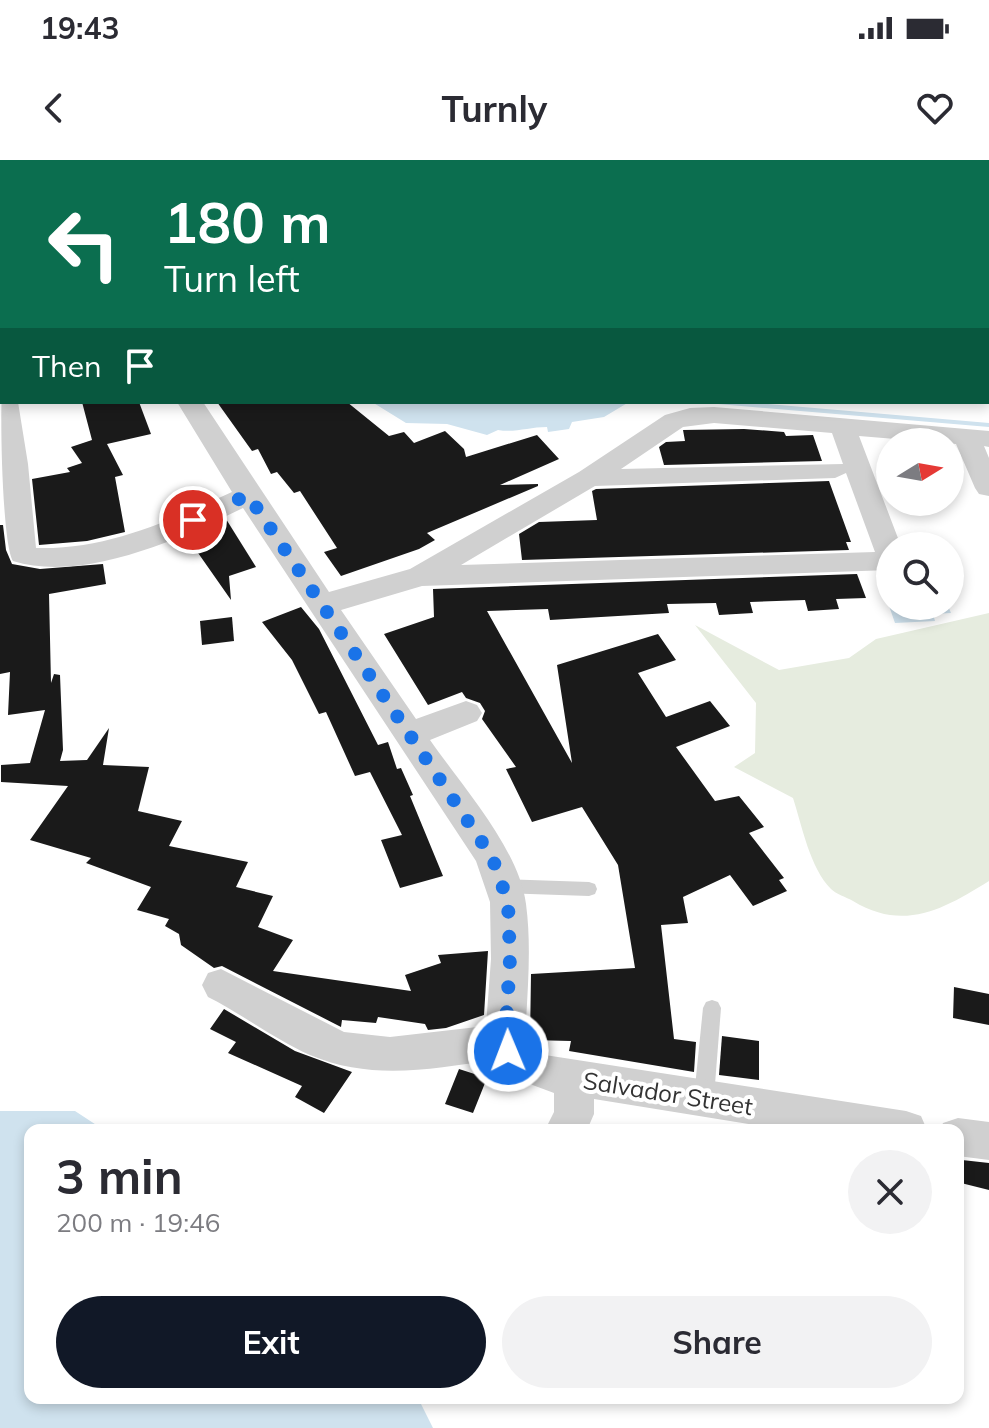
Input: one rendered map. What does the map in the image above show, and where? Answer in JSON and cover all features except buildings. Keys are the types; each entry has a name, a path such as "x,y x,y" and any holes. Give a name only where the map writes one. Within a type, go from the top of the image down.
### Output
{"street":[{"path":"5,404 15,464 23,554 41,560 153,538 248,495"},
{"path":"191,404 327,614 492,857 508,902 510,959 505,1041 402,1053 351,1051 325,1043 221,985"},
{"path":"327,614 362,609 385,588 420,576 589,478 674,421 690,416 714,415 977,437 989,488"},
{"path":"843,427 882,532"},
{"path":"589,478 835,470"},
{"path":"420,576 876,561"},
{"path":"409,735 466,713"},
{"name":"Salvador Street","path":"505,1041 508,1051 528,1067 574,1078 869,1124"},
{"path":"569,1124 574,1114 574,1078"},
{"path":"964,1138 989,1141"}],"lane":[{"path":"502,886 589,889"},
{"path":"704,1097 712,1008"}],"shaded area":[{"path":"989,613 989,881 940,908 907,916 889,915 831,889 817,870 793,798 734,767 755,753 756,703 695,625 779,670 849,658 876,639"}],"water":[{"path":"375,404 626,404 604,417 572,422 569,429 548,432 547,427 498,430 487,435 447,424 406,423"},
{"path":"894,620 935,621 895,623"},
{"path":"0,1111 75,1111 95,1124 24,1124 24,1404 421,1404 433,1428 0,1428"}],"waterway":[{"path":"742,404 989,425"}],"route":[{"path":"193,520 248,495 492,857 508,902 510,959 505,1041 508,1051"}]}
